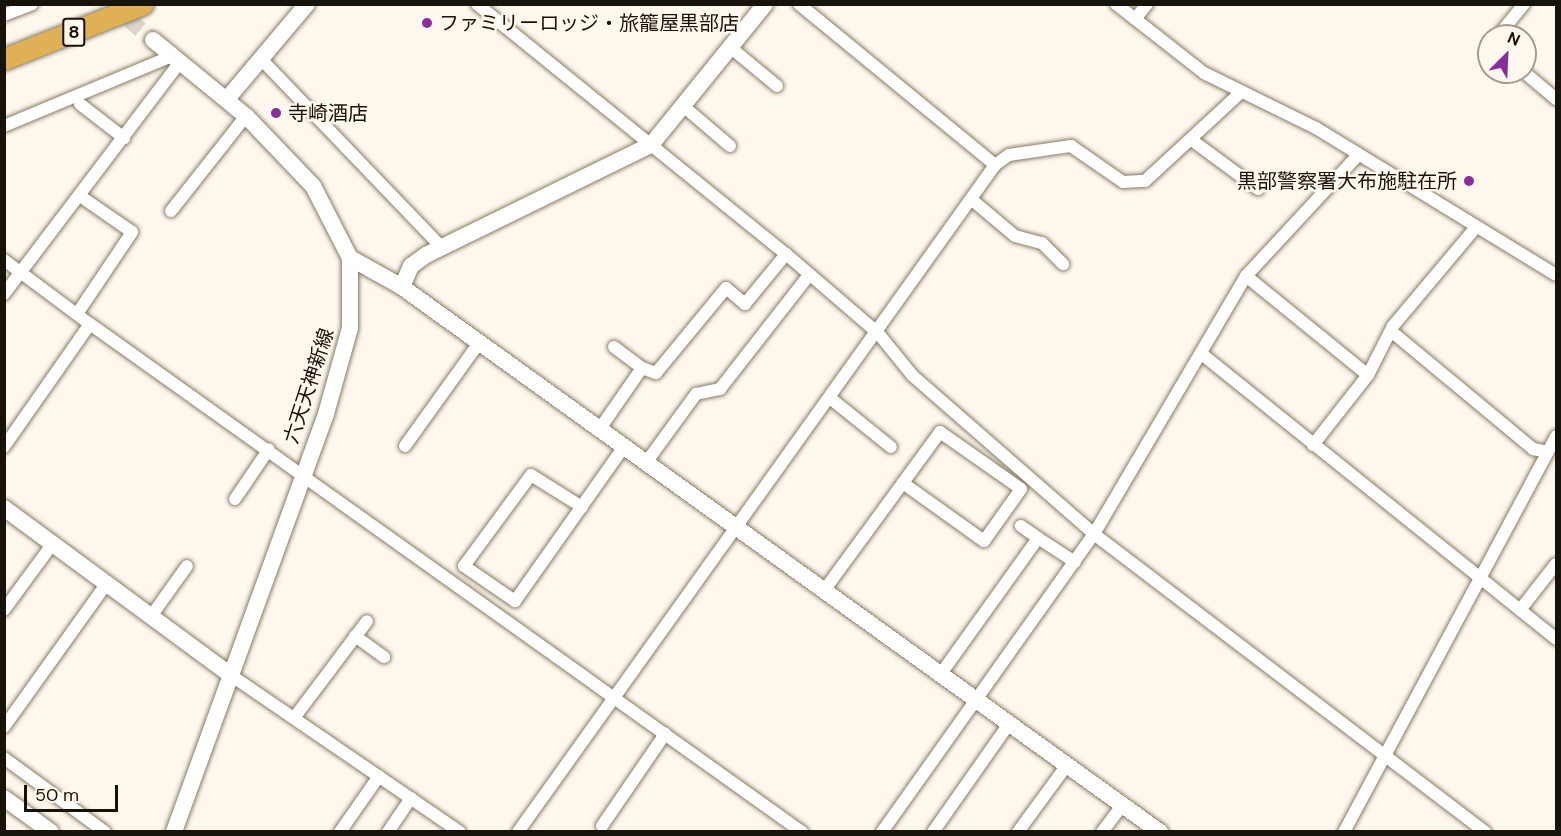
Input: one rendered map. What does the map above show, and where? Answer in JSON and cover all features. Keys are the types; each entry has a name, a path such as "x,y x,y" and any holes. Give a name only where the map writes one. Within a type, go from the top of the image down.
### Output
{"highway":[{"name":"8","path":"4,59 143,4"}],"street":[{"path":"4,15 32,4"},
{"path":"227,99 307,4"},
{"path":"477,4 786,254 878,333 913,376 1094,534 1382,756 1485,831"},
{"path":"402,287 411,266 442,248 651,145 765,4"},
{"path":"799,4 995,165"},
{"path":"1116,4 1239,94 1359,154 1557,275"},
{"path":"1135,20 1147,4"},
{"path":"1508,24 1524,4"},
{"name":"六天天神新線","path":"153,40 246,116 313,186 350,258 350,328 303,473 232,676 174,831"},
{"path":"730,47 777,87"},
{"path":"4,126 176,59"},
{"path":"4,294 124,138 176,59"},
{"path":"261,59 442,248"},
{"path":"1537,83 1557,99"},
{"path":"518,831 734,529 878,333 995,165 1009,154 1071,146 1123,182 1145,181 1193,141 1239,94"},
{"path":"80,104 124,138"},
{"path":"682,105 730,146"},
{"path":"171,211 246,116"},
{"path":"1193,141 1258,189"},
{"path":"882,831 1094,534 1203,355 1246,276 1359,154"},
{"path":"77,314 132,232 80,196"},
{"path":"971,199 1015,236 1042,243 1063,264"},
{"path":"1313,445 1368,375 1391,332 1476,227"},
{"path":"614,346 642,368 656,373 726,288 745,304 786,254"},
{"path":"350,258 402,287 734,529 1160,831"},
{"path":"4,260 90,324 303,473 802,831"},
{"path":"645,464 696,394 720,389 809,274"},
{"path":"1246,276 1368,375"},
{"path":"4,447 90,324"},
{"path":"1391,332 1533,449 1548,452"},
{"path":"405,446 479,343"},
{"path":"1203,355 1478,579 1557,639"},
{"path":"599,430 642,368"},
{"path":"830,398 891,447"},
{"path":"823,592 940,432 1021,489 984,541 903,483"},
{"path":"1344,831 1382,756 1557,436"},
{"path":"582,507 531,475 464,566 515,601 582,507 623,448"},
{"path":"235,500 269,449"},
{"path":"4,508 54,542 232,676 460,831"},
{"path":"1021,526 1075,562"},
{"path":"940,675 1038,538"},
{"path":"4,610 54,542"},
{"path":"1520,610 1557,564"},
{"path":"152,615 187,567"},
{"path":"4,727 108,582"},
{"path":"294,718 367,621"},
{"path":"355,636 384,657"},
{"path":"933,831 1009,723"},
{"path":"602,826 665,734"},
{"path":"4,758 105,831"},
{"path":"1018,831 1067,765"},
{"path":"340,831 379,776"},
{"path":"4,798 51,831"},
{"path":"388,831 411,798"},
{"path":"1102,831 1122,805"}],"tunnel":[{"path":"110,4 153,40"}],"place":[{"name":"ファミリーロッジ・旅籠屋黒部店","path":"427,23"},
{"name":"寺崎酒店","path":"276,113"},
{"name":"黒部警察署大布施駐在所","path":"1469,181"}]}
